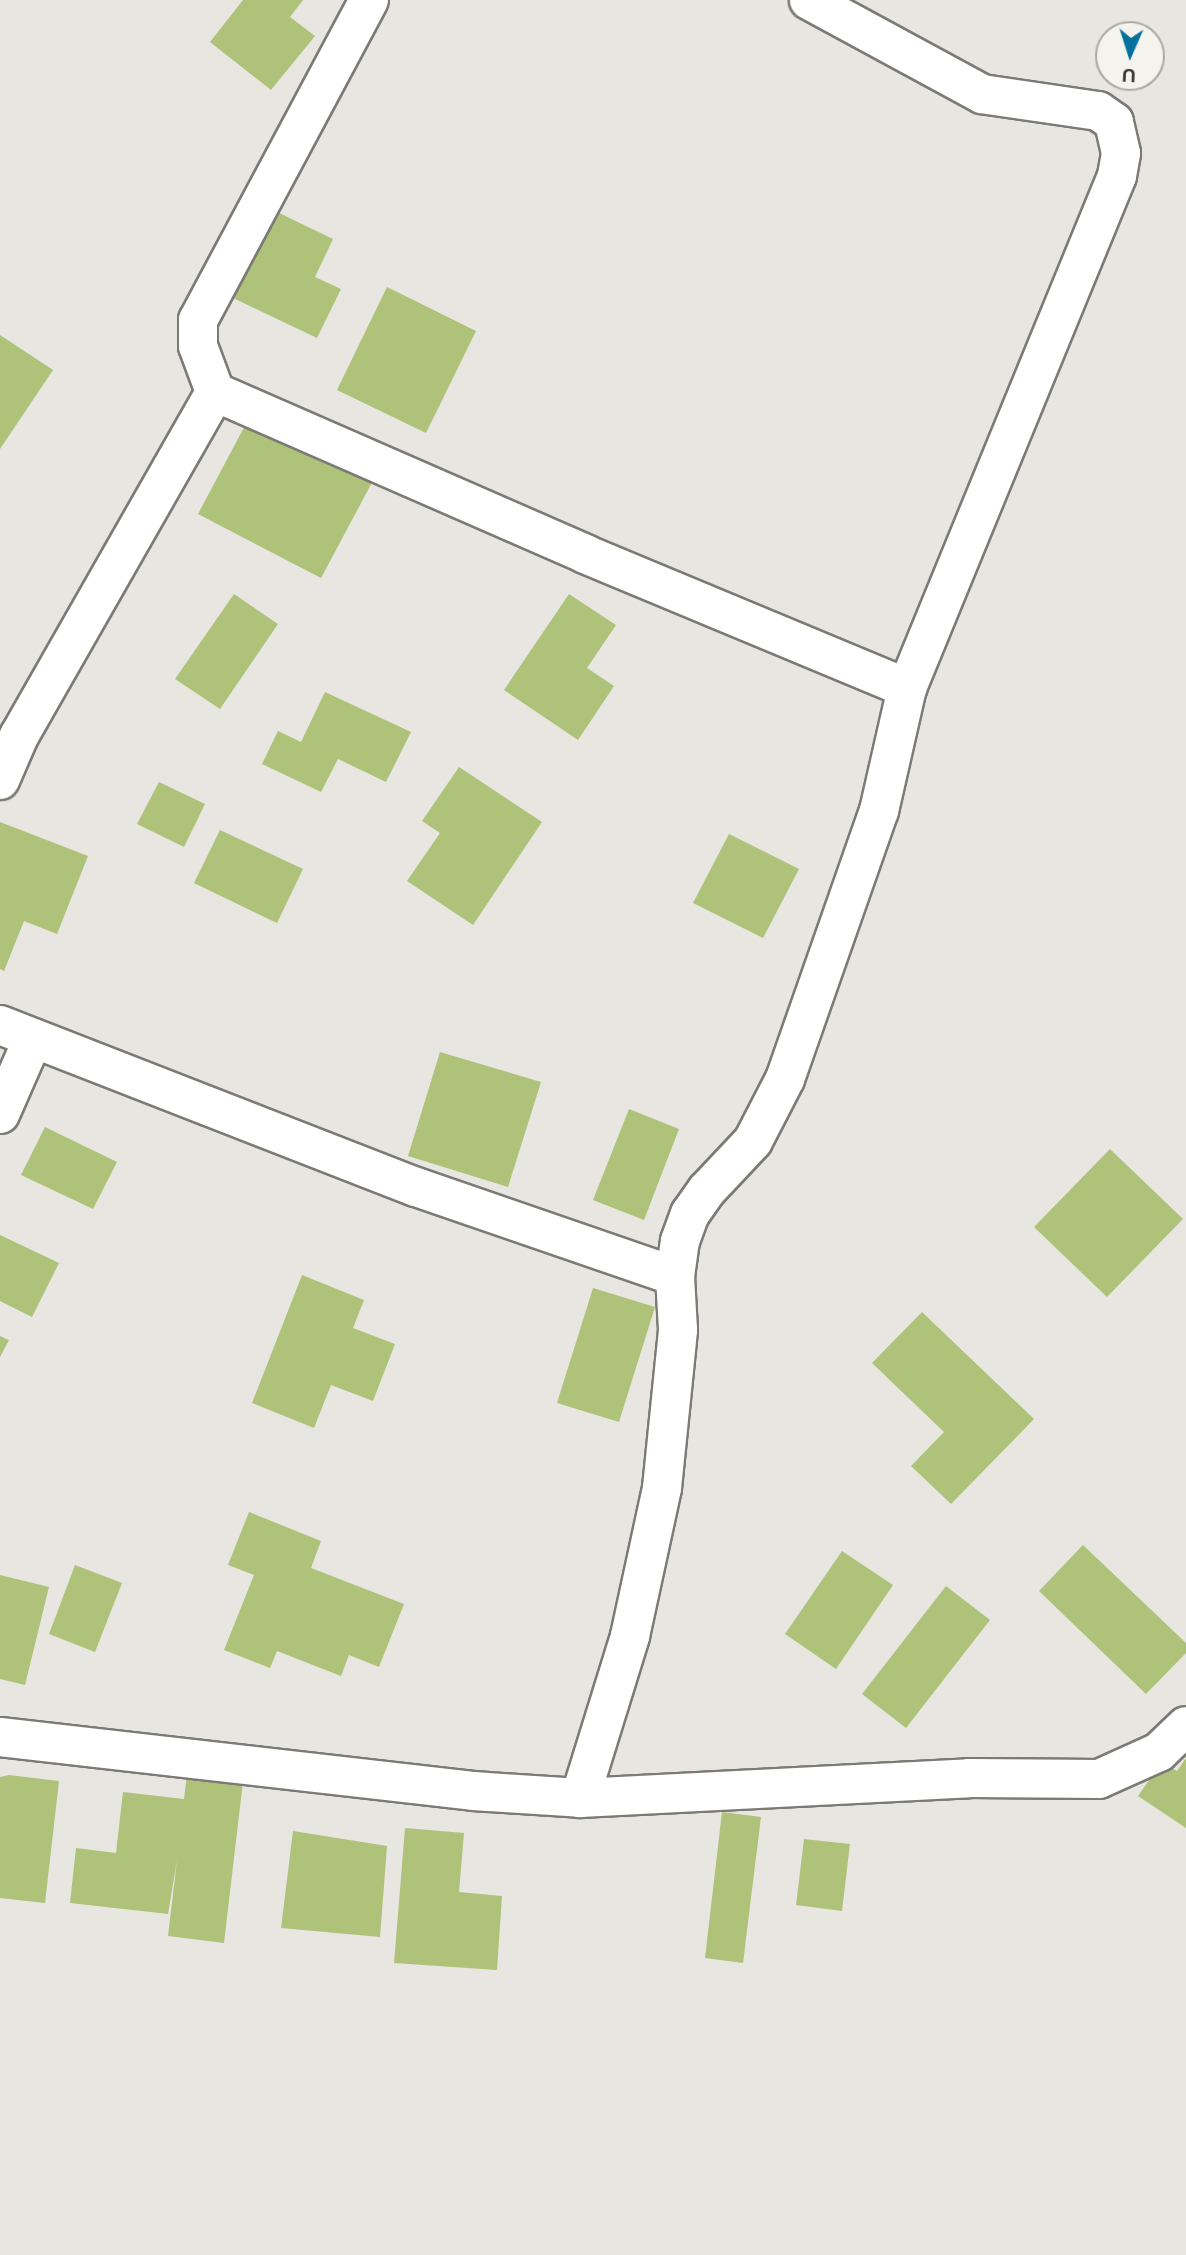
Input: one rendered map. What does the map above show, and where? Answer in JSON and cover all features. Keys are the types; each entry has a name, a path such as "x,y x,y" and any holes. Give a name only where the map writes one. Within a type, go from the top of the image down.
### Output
{"street":[{"path":"369,0 198,320 198,346 215,392 585,554 907,688"},
{"path":"580,1798 630,1636 662,1488 678,1330 675,1276 690,1214 753,1141 785,1079 879,811 907,688 1117,176 1119,134 1114,122 1098,111 982,94 809,0"},
{"path":"0,780 19,736 215,392"},
{"path":"0,1114 16,1032 416,1187 675,1276"},
{"path":"0,1737 473,1791 580,1798 969,1778 1099,1779 1158,1752 1186,1726"}],"building":[{"path":"243,0 303,0 290,17 315,36 271,90 210,42"},
{"path":"273,210 333,239 315,277 341,289 317,338 231,297"},
{"path":"387,287 476,331 426,433 337,390"},
{"path":"0,335 53,370 0,449"},
{"path":"249,418 376,475 321,578 198,514"},
{"path":"234,594 278,624 220,709 175,679"},
{"path":"569,594 616,625 587,668 614,686 578,740 504,690"},
{"path":"325,692 411,732 386,782 338,759 321,792 262,764 278,731 301,742"},
{"path":"459,767 542,822 473,925 407,881 440,833 422,821"},
{"path":"159,782 205,804 184,847 137,824"},
{"path":"0,822 88,856 57,934 24,921 4,971 0,969"},
{"path":"220,830 303,869 277,923 194,883"},
{"path":"729,834 799,869 763,938 693,903"},
{"path":"440,1052 541,1082 508,1187 408,1156"},
{"path":"629,1109 679,1129 644,1220 593,1200"},
{"path":"45,1127 117,1162 93,1209 21,1175"},
{"path":"1110,1149 1183,1219 1107,1297 1034,1227"},
{"path":"0,1235 59,1263 32,1317 0,1301"},
{"path":"302,1275 364,1300 353,1328 395,1344 373,1401 331,1385 314,1428 252,1403"},
{"path":"593,1288 655,1307 619,1422 557,1403"},
{"path":"922,1312 1034,1419 951,1504 911,1466 944,1432 872,1363"},
{"path":"0,1336 9,1340 0,1357"},
{"path":"249,1512 321,1541 311,1568 404,1604 379,1667 349,1655 341,1676 277,1651 270,1668 224,1650 254,1575 228,1565"},
{"path":"1083,1545 1186,1643 1186,1653 1146,1694 1039,1591"},
{"path":"842,1551 893,1585 836,1669 785,1634"},
{"path":"75,1565 122,1583 95,1652 49,1634"},
{"path":"0,1575 49,1587 25,1685 0,1679"},
{"path":"946,1586 990,1620 906,1728 862,1694"},
{"path":"1186,1758 1186,1828 1138,1796 1162,1762 1177,1771"},
{"path":"188,1767 244,1773 224,1943 168,1936 177,1860 168,1914 70,1903 76,1848 116,1853 123,1792 184,1799"},
{"path":"9,1775 59,1781 45,1903 0,1898 0,1777"},
{"path":"722,1812 761,1817 743,1963 705,1958"},
{"path":"405,1828 464,1833 459,1892 502,1896 497,1970 394,1963"},
{"path":"293,1831 387,1846 380,1937 281,1928"},
{"path":"804,1839 850,1844 842,1911 796,1905"}]}
